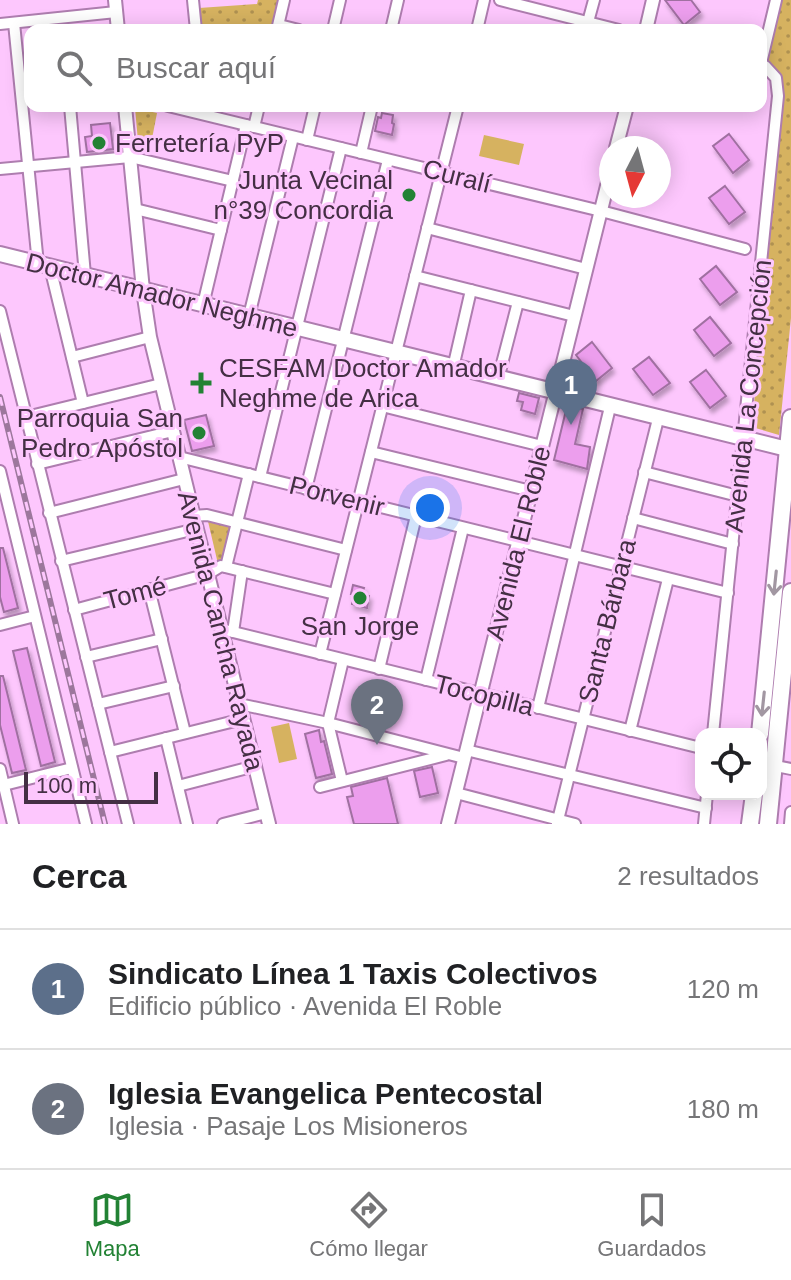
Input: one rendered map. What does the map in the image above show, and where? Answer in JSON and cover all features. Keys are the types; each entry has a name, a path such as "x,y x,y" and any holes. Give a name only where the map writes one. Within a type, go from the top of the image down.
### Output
{"main road":[{"name":"Doctor Amador Neghme","path":"0,254 789,450"},
{"path":"761,728 791,418"},
{"path":"768,824 767,765 791,592"},
{"path":"750,824 753,800"}],"street":[{"path":"193,0 195,24"},
{"path":"279,24 284,0"},
{"path":"334,24 340,0"},
{"path":"392,24 398,0"},
{"path":"478,24 484,0"},
{"path":"500,0 542,5 596,24"},
{"path":"588,22 594,0"},
{"path":"647,24 653,0"},
{"path":"767,38 776,0"},
{"path":"0,24 61,18 116,6"},
{"path":"61,18 62,24"},
{"path":"14,23 28,166 44,265 83,403"},
{"name":"Avenida La Concepción","path":"714,728 778,96 777,82 767,68"},
{"path":"71,112 85,275"},
{"name":"Avenida Cancha Rayada","path":"126,112 150,337 208,574 227,631 239,704 268,819"},
{"name":"Curalí","path":"193,112 745,249"},
{"path":"203,305 233,181 256,112"},
{"path":"307,140 314,112"},
{"path":"361,153 371,112"},
{"path":"320,654 456,112"},
{"path":"619,136 625,112"},
{"path":"249,316 293,137"},
{"path":"335,594 226,567 297,328 341,148"},
{"path":"0,169 130,157 233,181"},
{"path":"306,489 388,160"},
{"name":"Avenida El Roble","path":"448,824 602,208"},
{"path":"135,209 221,230"},
{"path":"427,228 586,269"},
{"path":"415,276 574,316"},
{"path":"453,368 471,290"},
{"path":"498,379 518,302"},
{"path":"0,311 128,824"},
{"path":"72,357 150,337"},
{"path":"26,417 161,384"},
{"path":"382,406 542,446"},
{"path":"538,708 610,407"},
{"name":"Santa Bárbara","path":"558,822 658,419"},
{"path":"37,464 173,431"},
{"path":"371,452 531,491"},
{"name":"Porvenir","path":"179,457 728,593"},
{"path":"644,472 738,496"},
{"path":"0,475 86,824"},
{"path":"49,513 184,479"},
{"path":"61,561 195,522 207,515 346,550"},
{"path":"379,669 416,516"},
{"path":"633,518 733,544"},
{"path":"426,680 463,528"},
{"name":"Tomé","path":"74,610 226,567"},
{"path":"227,631 242,571"},
{"path":"630,731 668,579"},
{"path":"149,589 185,733"},
{"path":"0,625 35,616"},
{"name":"Tocopilla","path":"227,631 695,747"},
{"path":"86,657 162,639"},
{"path":"342,781 328,723 343,660"},
{"path":"98,704 174,686"},
{"path":"239,704 450,754"},
{"path":"110,752 243,719"},
{"path":"166,738 187,824"},
{"path":"320,787 450,754 465,754 706,808"},
{"path":"767,765 791,769"},
{"path":"178,786 255,766"},
{"path":"2,786 72,768"},
{"path":"0,769 13,824"},
{"path":"456,793 575,824"},
{"path":"704,824 707,800"},
{"path":"790,824 791,812"},
{"path":"223,824 268,819"}],"shaded area":[{"path":"258,0 281,0 275,24 200,24 199,8 257,4"},
{"path":"779,0 791,0 791,318 779,435 752,427 782,92 778,71 767,59"},
{"path":"135,112 157,113 149,154 139,152"},
{"path":"484,135 524,144 519,165 479,156"},
{"path":"207,517 234,522 225,564 218,564"},
{"path":"289,723 297,759 279,763 271,727"}],"building":[{"path":"665,0 691,0 700,12 683,24"},
{"path":"382,113 393,115 392,135 375,131"},
{"name":"Ferretería PyP","path":"110,123 113,149 87,152 85,137 92,136 91,125"},
{"path":"729,134 749,160 733,173 713,146"},
{"path":"725,186 745,212 729,224 709,198"},
{"path":"716,266 737,292 720,305 700,279"},
{"path":"710,317 731,343 714,356 694,330"},
{"path":"592,342 612,368 596,381 576,355"},
{"path":"649,357 670,383 653,395 633,369"},
{"path":"706,370 726,396 710,408 690,382"},
{"path":"519,393 539,398 535,414 521,410 523,402 517,401"},
{"path":"569,405 583,409 575,444 590,447 587,469 554,460"},
{"name":"Parroquia San Pedro Apóstol","path":"206,415 214,446 192,451 184,420"},
{"path":"0,548 3,548 18,608 4,612 0,597"},
{"name":"San Jorge","path":"353,585 364,588 362,594 369,596 367,608 352,604"},
{"path":"27,648 55,762 41,766 13,651"},
{"path":"0,676 3,676 26,770 12,773 0,725"},
{"path":"319,730 332,774 316,778 305,734"},
{"path":"432,767 438,793 420,797 414,771"},
{"path":"387,778 398,824 354,824 347,797 353,796 351,787"}],"railway":[{"path":"0,397 105,824"}],"place":[{"name":"Ferretería PyP","path":"99,143"},
{"name":"Junta Vecinal n°39 Concordia","path":"409,195"},
{"name":"CESFAM Doctor Amador Neghme de Arica","path":"201,383"},
{"name":"Sindicato Línea 1 Taxis Colectivos","path":"571,425"},
{"name":"Parroquia San Pedro Apóstol","path":"199,433"},
{"name":"San Jorge","path":"360,598"},
{"name":"Iglesia Evangelica Pentecostal","path":"377,745"}]}
